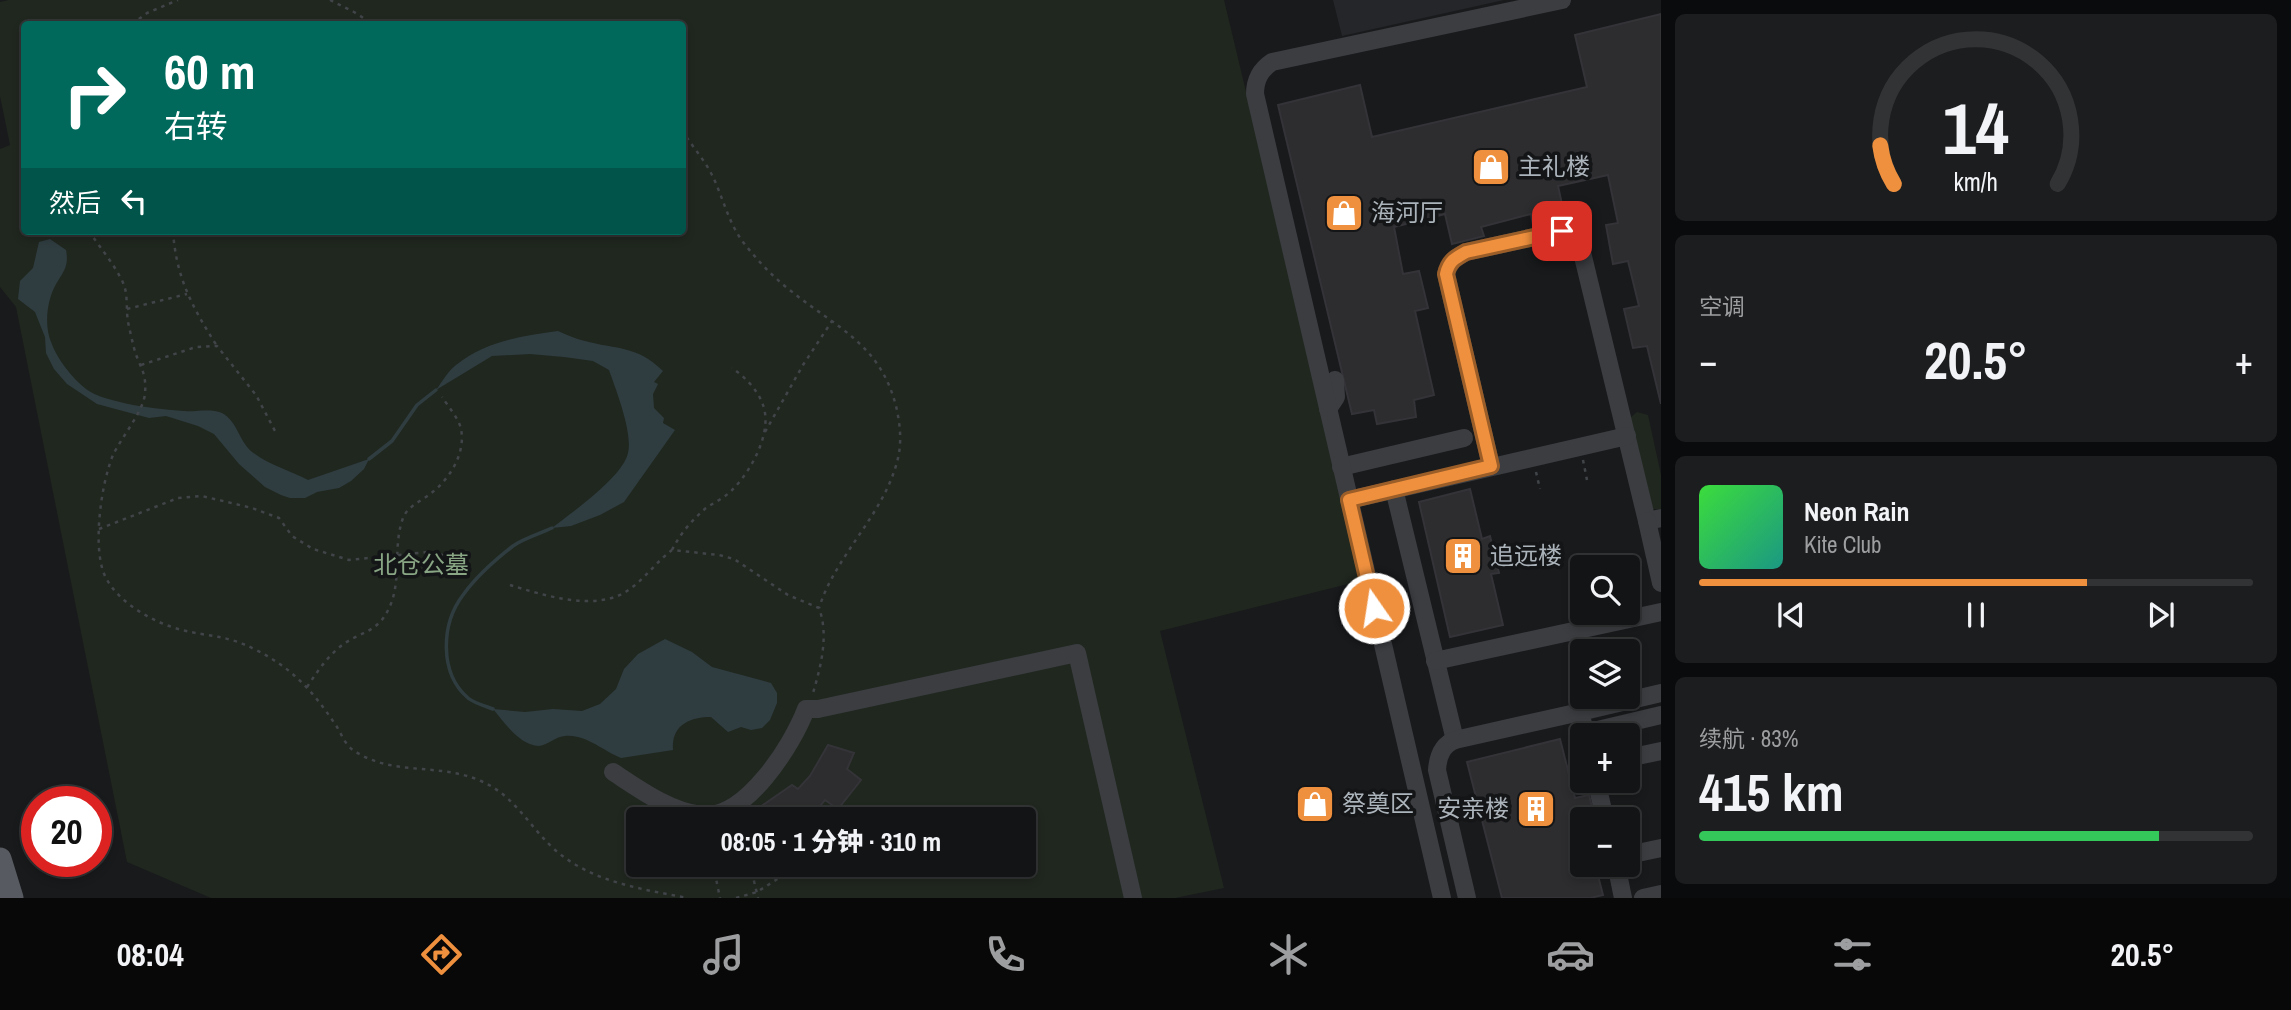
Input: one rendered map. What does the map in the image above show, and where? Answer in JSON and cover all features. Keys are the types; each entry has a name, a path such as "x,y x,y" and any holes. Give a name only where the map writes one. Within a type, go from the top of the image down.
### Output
{"main road":[{"path":"0,859 12,898"}],"lane":[{"path":"1442,898 1255,94 1255,84 1272,62 1562,0"},
{"path":"1491,466 1446,274 1448,265 1454,258 1478,249 1562,231 1572,234 1579,240 1627,436 1654,519 1661,583"},
{"path":"1328,409 1336,397 1335,380"},
{"path":"1349,500 1627,436"},
{"path":"1341,467 1464,439"},
{"path":"1402,453 1402,487 1435,661 1455,740"},
{"path":"1435,661 1661,612"},
{"path":"613,772 642,791 685,812 703,816 718,813 735,807 770,770 798,730 806,709 832,706 1077,653 1133,898"},
{"path":"1467,898 1437,770 1438,761 1448,743 1661,693"},
{"path":"1580,712 1582,723"},
{"path":"1629,723 1661,715"},
{"path":"1640,755 1661,751"},
{"path":"1432,853 1455,848"},
{"path":"1640,852 1661,848"},
{"path":"1619,877 1623,898"},
{"path":"1643,898 1661,894"}],"path":[{"path":"136,21 147,13 178,0"},
{"path":"330,0 368,21"},
{"path":"686,136 712,174 733,226 742,240 772,275 860,342 882,371 891,388 898,412 900,447 891,479 830,581 819,608 824,621 823,658 806,709"},
{"path":"92,235 124,286 134,351 145,372 145,397 113,456 105,480 99,529 105,575 130,605 180,630 227,637 277,661 302,680 349,747 368,760 384,766 445,771 485,782 511,800 556,850 579,866 616,883 688,898"},
{"path":"173,235 174,257 187,294 217,345 256,395 275,431"},
{"path":"127,309 187,294"},
{"path":"763,435 832,320"},
{"path":"141,365 196,347 217,345"},
{"path":"510,585 576,601 611,596 626,592 672,550 680,535 704,510 732,491 759,448 766,421 763,405 745,377 732,368"},
{"path":"307,687 318,670 343,645 376,628 394,599 399,536 404,516 416,502 448,478 461,446 461,429 442,397"},
{"path":"99,529 178,498 202,496 252,508 279,519 292,536 313,549 349,560 428,552 447,556 470,566"},
{"path":"672,550 734,559 788,595 819,608"},
{"path":"716,877 720,898"},
{"path":"753,877 758,898"},
{"path":"736,898 757,892 781,877"}],"shaded area":[{"path":"1333,0 1504,0 1342,36"},
{"path":"50,239 66,250 67,260 49,305 49,335 61,361 86,389 94,394 133,405 222,413 232,421 245,445 255,454 308,480 369,459 364,469 339,488 317,492 305,498 290,498 265,487 239,464 214,434 166,416 149,418 97,404 67,384 54,369 46,353 45,337 35,312 18,299 20,281 33,268 39,242"},
{"path":"558,331 582,340 635,352 663,371 654,382 658,384 653,394 654,408 664,418 663,423 675,430 624,502 571,526 552,528 607,483 617,473 628,453 626,423 609,370 593,361 564,357 530,354 492,356 436,390 453,367 479,350 518,338"},
{"path":"665,639 692,652 712,667 771,683 777,693 777,703 770,720 762,728 751,730 741,727 728,732 711,717 696,719 683,724 675,734 673,750 621,758 587,740 573,736 562,736 539,746 532,745 513,732 493,709 525,712 553,709 582,711 600,704 616,689 624,669 638,654"}],"green space":[{"name":"北仓公墓","path":"9,0 1224,0 1360,581 1160,631 1224,888 1175,898 211,898 127,862 16,307 0,287 0,149 10,145 0,96 0,2"},
{"path":"1637,412 1648,415 1661,475 1661,509 1653,509 1630,418"}],"building":[{"path":"1661,14 1661,404 1647,346 1633,348 1624,309 1639,306 1628,261 1613,264 1606,225 1618,223 1608,175 1558,186 1565,218 1533,225 1531,214 1481,227 1484,236 1452,244 1445,214 1394,227 1403,274 1419,271 1428,308 1415,311 1434,395 1414,400 1416,417 1377,424 1374,410 1352,414 1278,105 1360,85 1372,137 1587,87 1575,35"},
{"name":"追远楼","path":"1470,489 1482,539 1490,536 1499,573 1491,574 1503,625 1450,637 1419,502"},
{"name":"安亲楼","path":"1560,739 1570,778 1570,793 1574,793 1575,798 1589,795 1592,807 1570,807 1570,877 1598,877 1603,895 1590,898 1502,898 1467,762"},
{"path":"828,745 854,753 847,769 861,780 840,807 825,800 819,807 764,807 763,805 792,785 798,789 810,776"}],"waterway":[{"path":"369,459 392,441 417,405 436,390"},
{"path":"493,709 468,698 452,675 446,648 450,620 463,595 506,551 517,543 552,528"}],"place":[{"name":"主礼楼","path":"1491,167"},
{"name":"海河厅","path":"1344,213"},
{"name":"追远楼","path":"1463,556"},
{"name":"祭奠区","path":"1315,804"},
{"name":"安亲楼","path":"1536,809"}],"route":[{"path":"1374,608 1349,500 1491,466 1446,274 1448,265 1454,258 1466,252 1562,231"}]}
